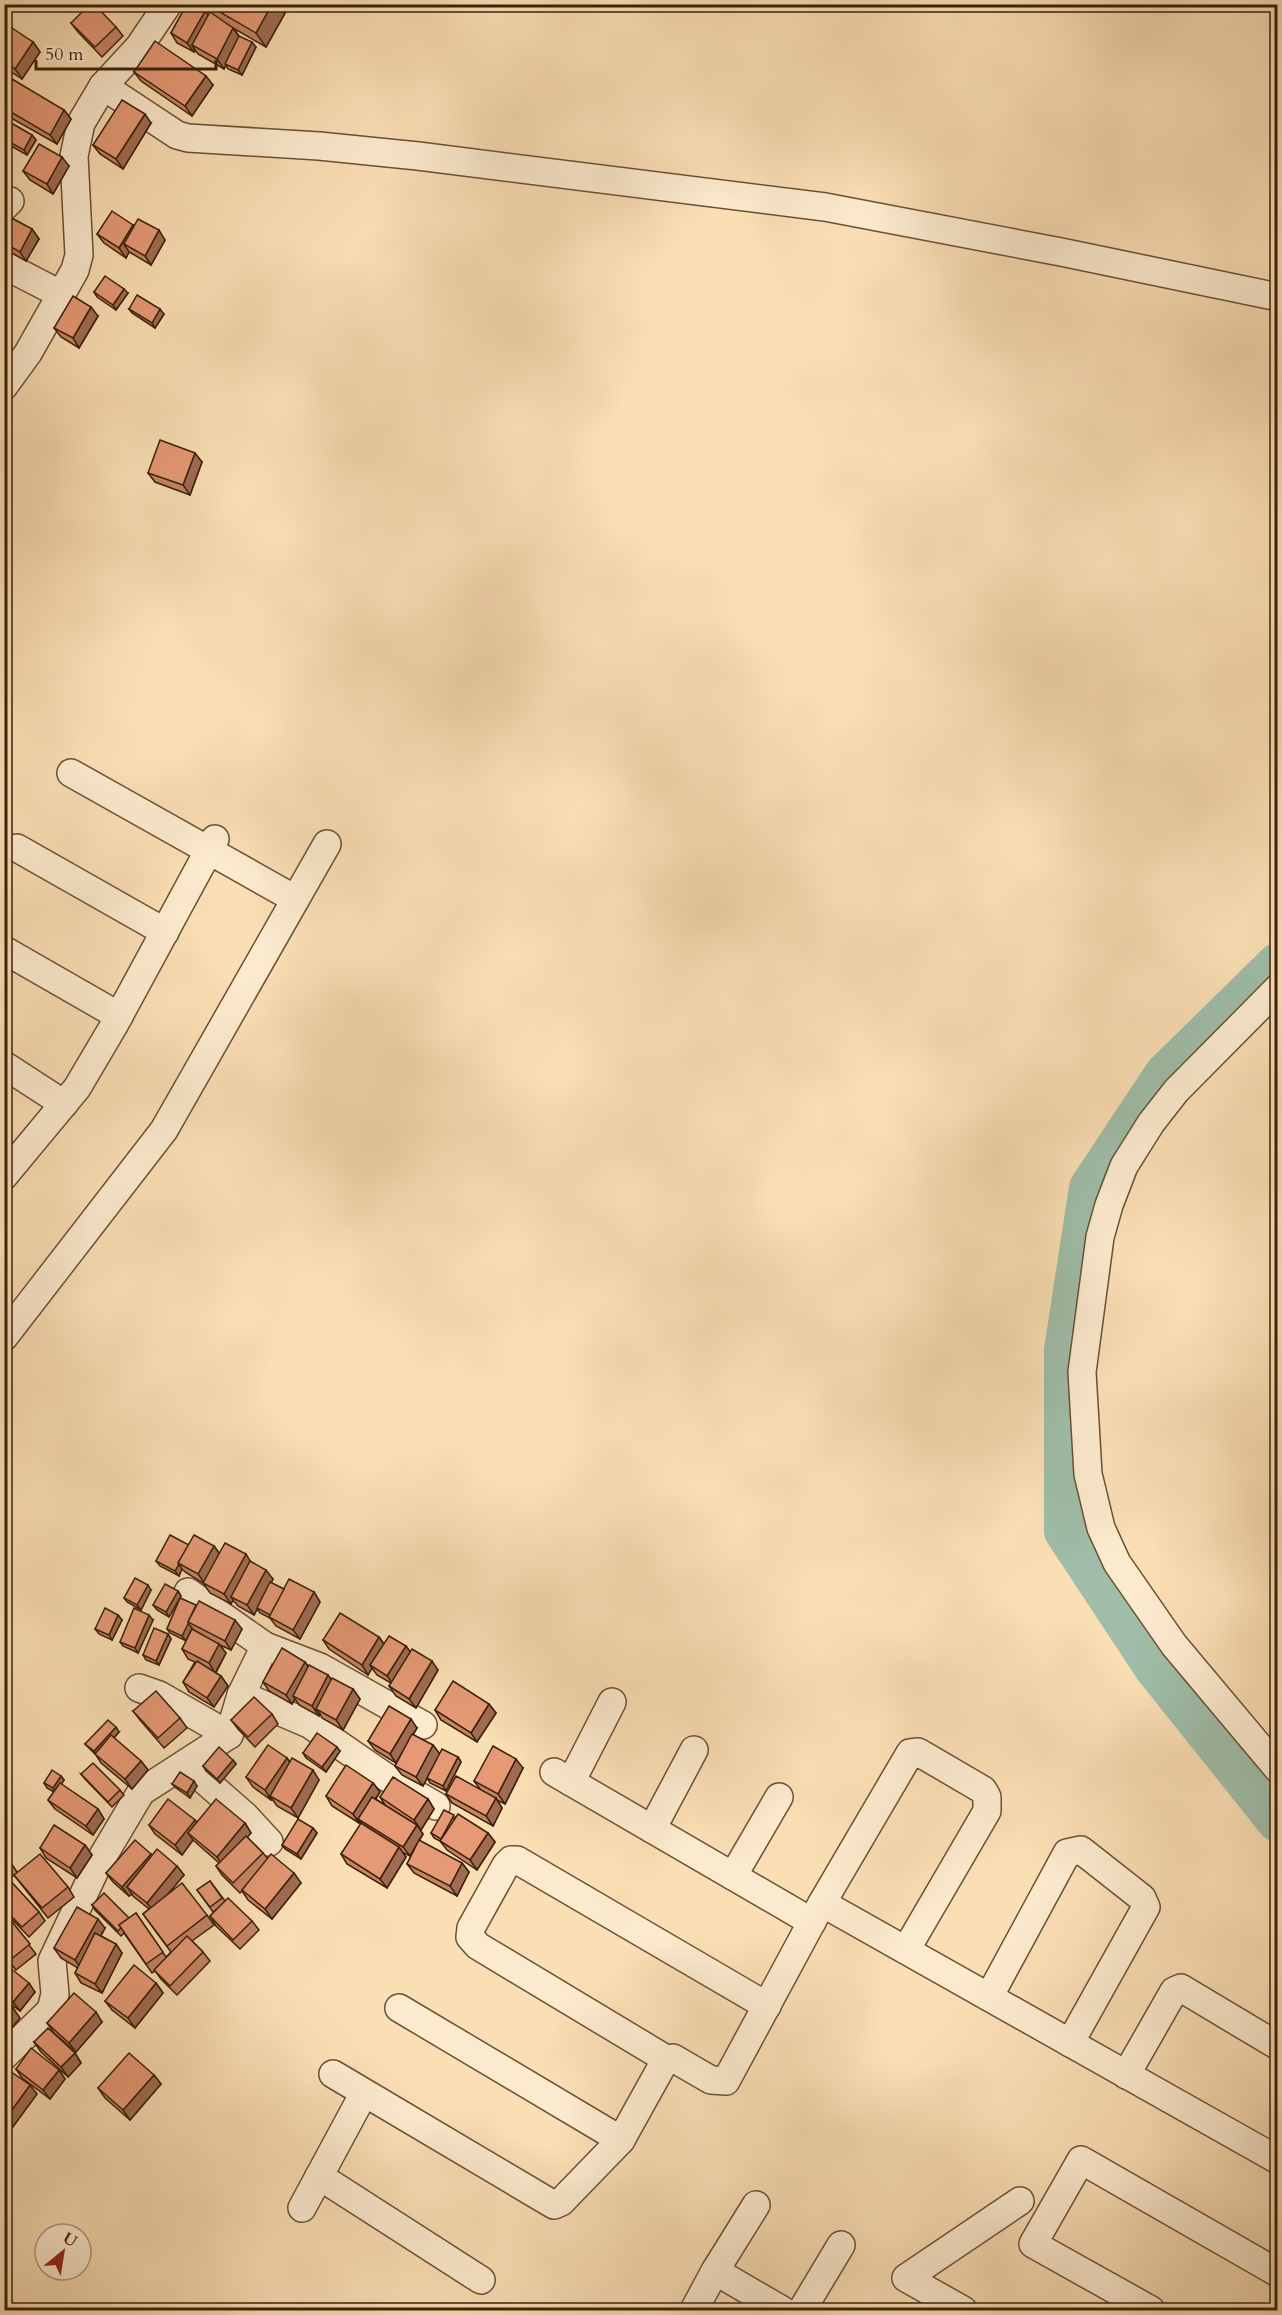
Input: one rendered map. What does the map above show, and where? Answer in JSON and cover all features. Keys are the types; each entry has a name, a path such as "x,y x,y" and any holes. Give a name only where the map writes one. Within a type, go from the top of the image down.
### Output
{"street":[{"path":"4,386 28,353 62,295 80,255 74,172 75,142 81,123 103,86 139,47 168,4"},
{"path":"103,86 177,135 188,138 320,146 418,156 825,207 1061,252 1278,297"},
{"path":"4,265 62,295"},
{"path":"71,773 212,844 295,898"},
{"path":"4,1176 77,1088 119,1016 212,844"},
{"path":"4,1337 18,1312 164,1130 327,844"},
{"path":"17,848 165,932"},
{"path":"4,950 119,1016"},
{"path":"1278,988 1176,1091 1151,1123 1124,1166 1100,1237 1082,1372 1088,1474 1101,1528 1117,1563 1174,1645 1278,1769"},
{"path":"4,1065 64,1104"},
{"path":"188,1592 265,1646 320,1667 423,1725"},
{"path":"4,2056 51,2010 55,1994 52,1961 98,1866 141,1792 229,1735 242,1695 265,1646"},
{"path":"139,1688 159,1695 229,1735"},
{"path":"242,1695 309,1724 386,1777 436,1806"},
{"path":"612,1702 563,1777 733,1876 906,1950 1278,2160"},
{"path":"652,1829 694,1750"},
{"path":"766,2006 517,1860 511,1860 506,1865 471,1928 470,1937 478,1946 666,2059 673,2058 711,2080 726,2081 817,1912 910,1753 918,1752 982,1790 987,1797 987,1811 906,1950"},
{"path":"186,1764 245,1816 269,1842"},
{"path":"733,1876 779,1797"},
{"path":"989,1997 1067,1853 1081,1850 1142,1898 1146,1906 1070,2043"},
{"path":"1126,2075 1174,1991 1180,1988 1278,2046"},
{"path":"399,2008 621,2140"},
{"path":"333,2074 554,2205 561,2202 621,2140 666,2059"},
{"path":"302,2208 364,2093"},
{"path":"1151,2310 1033,2244 1081,2160 1278,2273"},
{"path":"319,2176 481,2280"},
{"path":"963,2310 906,2278 1020,2201"},
{"path":"694,2310 756,2205"},
{"path":"802,2310 841,2245"},
{"path":"715,2271 782,2310"}],"building":[{"path":"90,4 94,4 116,27 95,47 71,23"},
{"path":"187,4 195,4 205,11 187,43 171,33"},
{"path":"206,4 272,4 256,33"},
{"path":"210,12 233,28 217,59 192,45"},
{"path":"9,26 33,42 15,69 4,62 4,33"},
{"path":"239,36 252,42 238,70 225,64"},
{"path":"155,41 206,76 185,106 134,72"},
{"path":"12,79 64,110 50,135 4,108 4,92"},
{"path":"122,100 145,114 116,159 93,145"},
{"path":"4,119 32,135 24,150 4,139"},
{"path":"39,144 62,157 47,184 23,171"},
{"path":"112,211 133,225 119,248 97,234"},
{"path":"4,214 32,229 20,252 4,243"},
{"path":"138,219 159,230 145,256 124,244"},
{"path":"105,276 124,289 113,305 94,292"},
{"path":"137,295 160,309 152,323 129,309"},
{"path":"73,296 91,307 73,338 54,328"},
{"path":"160,440 195,453 183,485 148,473"},
{"path":"170,1535 189,1545 175,1571 156,1561"},
{"path":"194,1535 214,1546 198,1574 178,1563"},
{"path":"225,1543 246,1554 224,1594 203,1583"},
{"path":"250,1561 266,1570 247,1605 231,1597"},
{"path":"135,1578 148,1585 137,1605 124,1598"},
{"path":"289,1579 314,1592 293,1630 269,1617"},
{"path":"270,1582 284,1589 270,1615 257,1608"},
{"path":"165,1584 178,1591 166,1612 153,1605"},
{"path":"180,1598 196,1605 182,1636 167,1629"},
{"path":"199,1601 235,1620 225,1641 188,1622"},
{"path":"105,1608 118,1615 109,1635 95,1629"},
{"path":"134,1608 149,1615 135,1648 120,1642"},
{"path":"340,1613 379,1637 362,1665 323,1640"},
{"path":"154,1628 168,1634 156,1661 143,1655"},
{"path":"192,1629 219,1644 209,1663 182,1649"},
{"path":"389,1636 406,1646 387,1676 370,1665"},
{"path":"282,1648 305,1662 286,1695 263,1682"},
{"path":"412,1649 432,1661 409,1699 389,1686"},
{"path":"197,1661 221,1676 207,1698 183,1682"},
{"path":"309,1665 328,1675 312,1706 293,1696"},
{"path":"332,1678 353,1689 336,1720 316,1709"},
{"path":"453,1681 489,1704 471,1733 435,1710"},
{"path":"156,1691 180,1718 158,1738 133,1711"},
{"path":"254,1697 272,1714 248,1737 231,1720"},
{"path":"389,1706 411,1719 390,1754 368,1741"},
{"path":"108,1720 116,1727 94,1751 85,1744"},
{"path":"317,1733 337,1747 322,1767 303,1753"},
{"path":"412,1734 433,1745 416,1777 395,1766"},
{"path":"111,1735 141,1761 125,1779 95,1754"},
{"path":"268,1745 287,1758 265,1790 246,1777"},
{"path":"493,1746 516,1759 498,1794 474,1781"},
{"path":"219,1747 233,1760 217,1779 203,1766"},
{"path":"442,1749 458,1757 443,1786 427,1778"},
{"path":"292,1758 313,1770 291,1808 270,1796"},
{"path":"93,1763 120,1790 108,1802 81,1774"},
{"path":"346,1765 373,1783 353,1814 326,1796"},
{"path":"52,1770 61,1776 53,1788 44,1783"},
{"path":"180,1772 194,1781 187,1793 172,1784"},
{"path":"456,1776 496,1798 486,1816 446,1794"},
{"path":"393,1777 428,1799 414,1820 380,1797"},
{"path":"60,1783 98,1809 86,1826 48,1800"},
{"path":"372,1797 417,1825 403,1847 358,1819"},
{"path":"168,1799 195,1820 175,1845 149,1825"},
{"path":"216,1799 245,1823 217,1857 188,1833"},
{"path":"444,1810 454,1815 441,1839 431,1833"},
{"path":"458,1814 488,1833 470,1860 440,1841"},
{"path":"298,1819 313,1828 297,1854 282,1845"},
{"path":"361,1823 399,1847 380,1879 341,1854"},
{"path":"54,1825 85,1845 70,1868 40,1848"},
{"path":"246,1836 263,1853 233,1883 216,1866"},
{"path":"135,1840 151,1854 122,1887 106,1873"},
{"path":"419,1840 462,1863 450,1886 407,1864"},
{"path":"157,1849 177,1866 147,1903 127,1887"},
{"path":"40,1854 68,1887 42,1908 14,1875"},
{"path":"271,1854 294,1873 265,1909 242,1890"},
{"path":"4,1856 11,1863 4,1869"},
{"path":"6,1876 39,1912 22,1927 4,1909 4,1877"},
{"path":"210,1881 222,1898 210,1907 197,1890"},
{"path":"182,1883 207,1915 167,1946 143,1914"},
{"path":"104,1893 129,1918 119,1925 121,1928 118,1931 92,1905"},
{"path":"228,1898 252,1921 233,1940 210,1916"},
{"path":"77,1907 98,1919 75,1960 54,1948"},
{"path":"4,1912 30,1944 10,1960 4,1954"},
{"path":"136,1913 163,1952 146,1964 119,1925"},
{"path":"95,1933 116,1944 95,1984 75,1973"},
{"path":"187,1936 203,1952 170,1986 154,1970"},
{"path":"4,1963 29,1983 13,2002 4,1995"},
{"path":"134,1965 156,1983 128,2018 105,2001"},
{"path":"74,1993 96,2012 69,2043 47,2023"},
{"path":"4,2002 13,2008 4,2019"},
{"path":"48,2028 75,2053 61,2067 34,2042"},
{"path":"31,2048 59,2070 43,2090 16,2069"},
{"path":"129,2053 154,2075 123,2110 98,2088"},
{"path":"4,2067 30,2085 6,2118 4,2117"}],"waterway":[{"path":"1278,965 1166,1075 1091,1188 1066,1350 1066,1531 1155,1666 1278,1820"}]}
